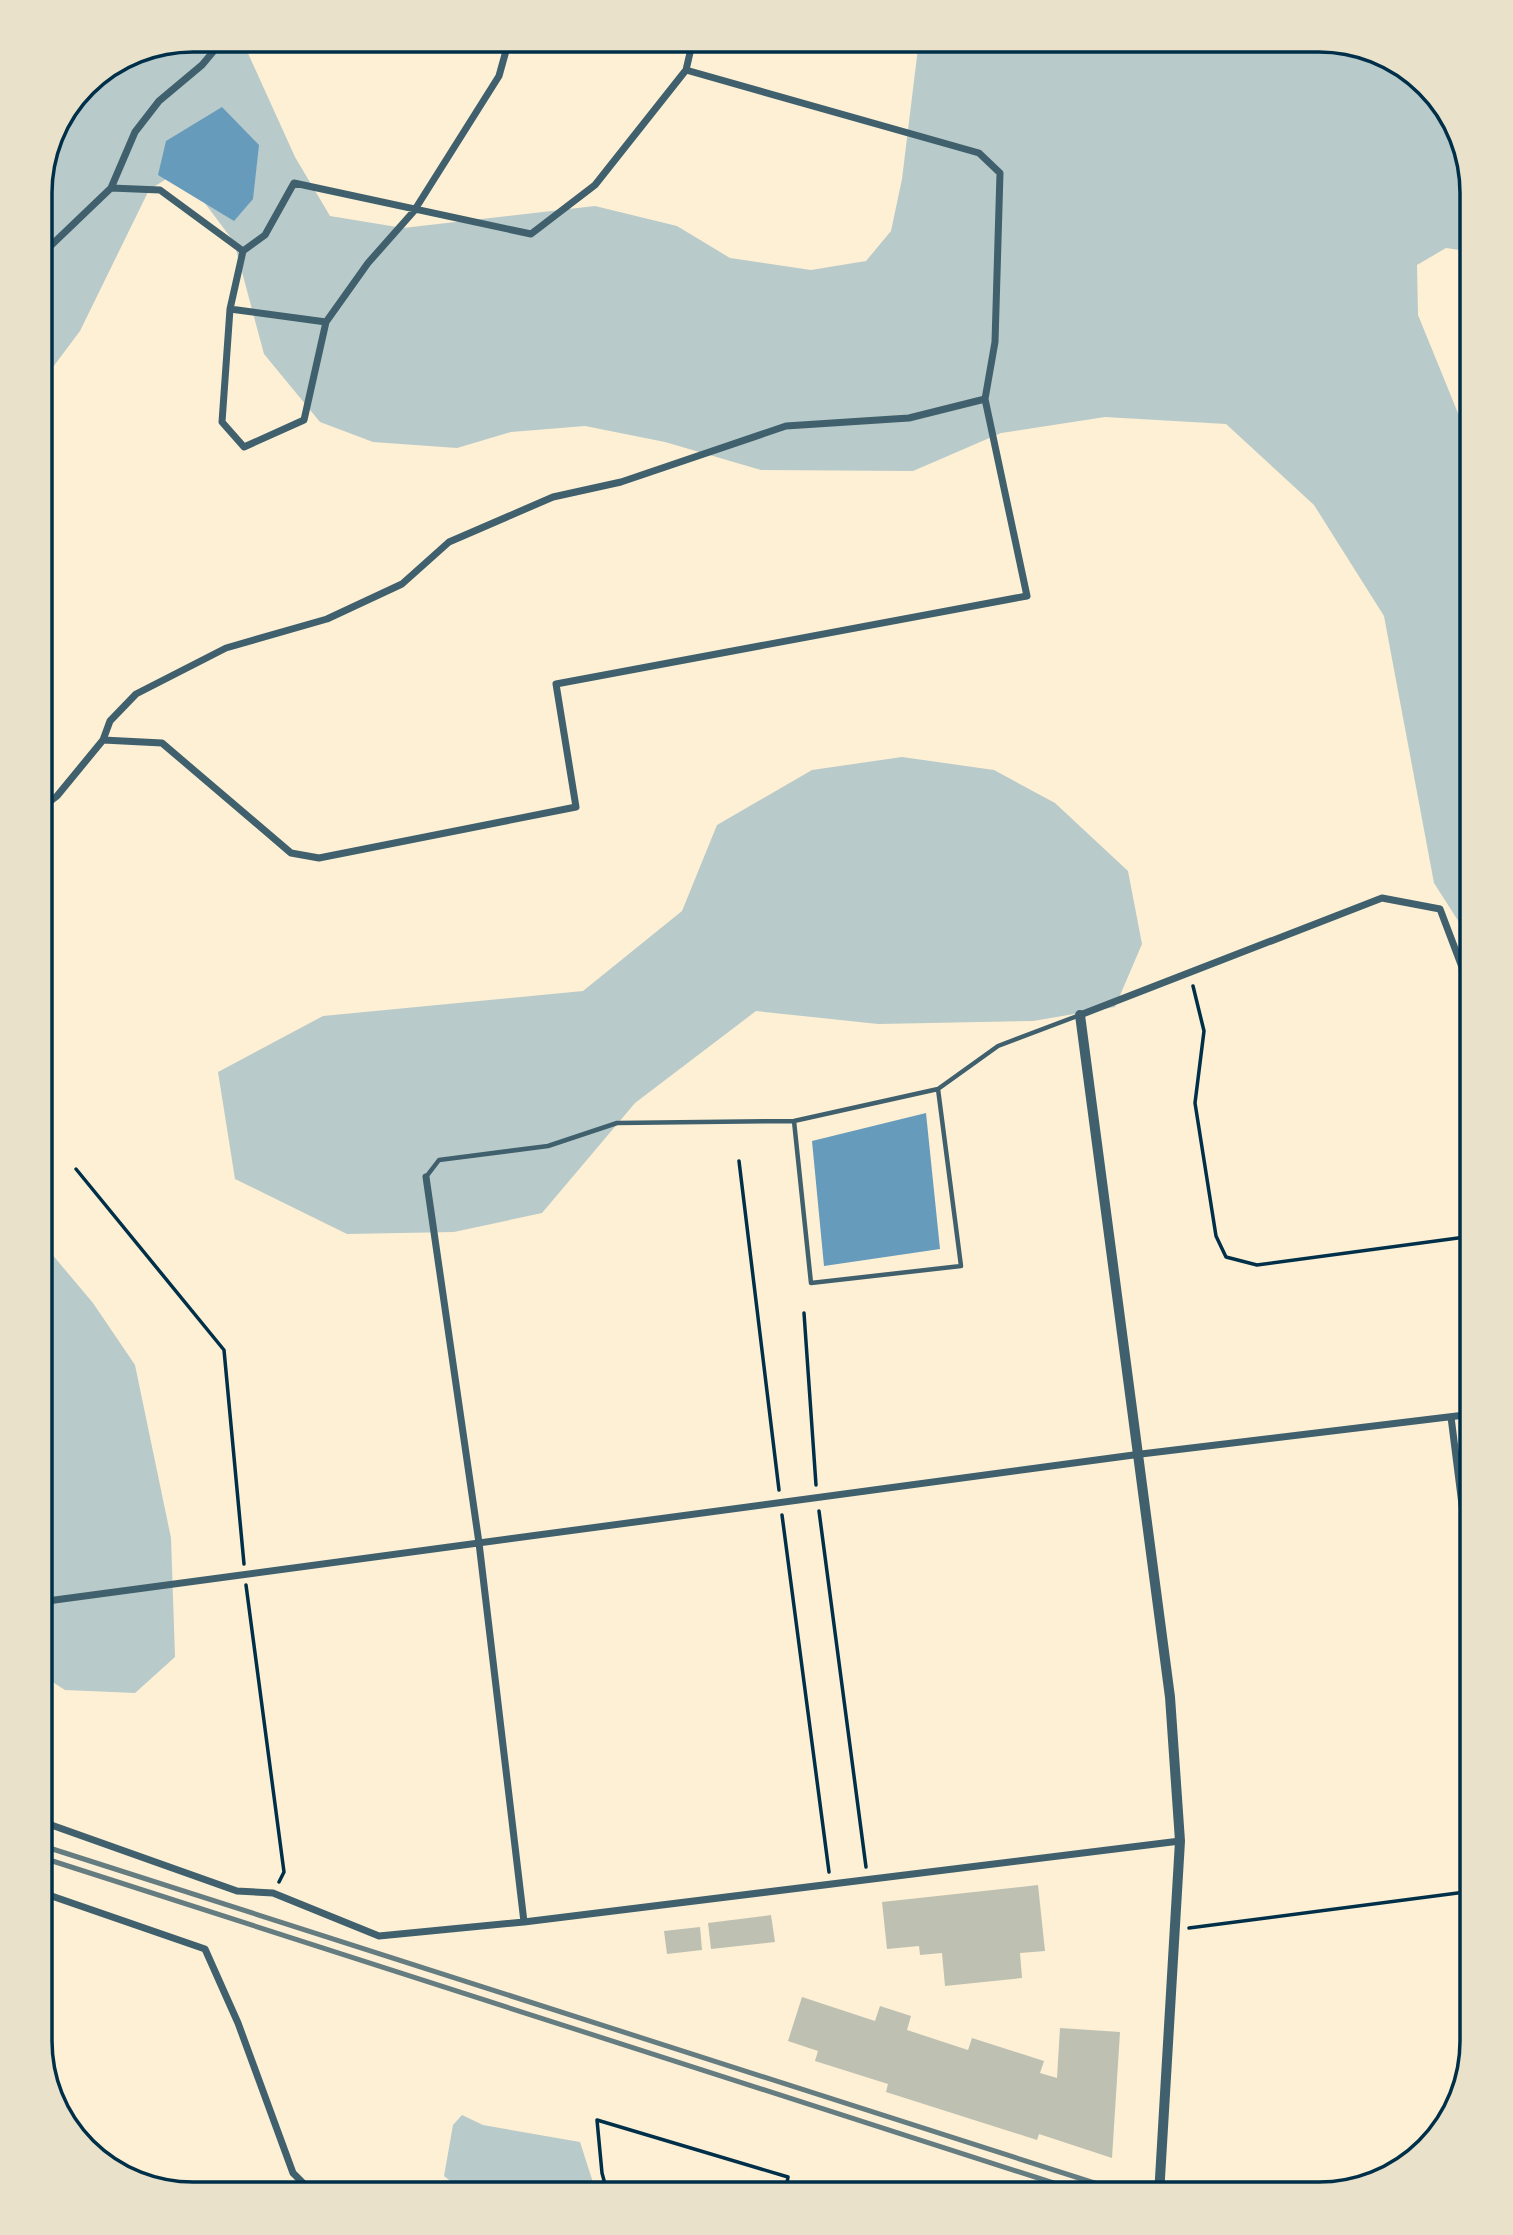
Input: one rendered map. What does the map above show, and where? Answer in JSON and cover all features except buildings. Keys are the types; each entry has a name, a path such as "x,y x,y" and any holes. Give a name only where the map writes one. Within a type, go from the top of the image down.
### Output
{"street":[{"path":"53,244 111,188 135,132 159,101 202,65 213,52"},
{"path":"506,52 499,76 414,211 368,263 326,323 304,420 244,447 222,422 230,309 243,251 265,235 294,183 414,211 531,234 595,185 687,70 691,52"},
{"path":"103,740 162,743 291,853 318,858 576,807 556,684 1027,596 985,399 995,342 1000,173 979,153 687,70"},
{"path":"111,188 160,190 243,251"},
{"path":"230,309 326,323"},
{"path":"53,799 103,740 110,721 136,694 226,648 327,619 402,584 449,542 554,497 632,478 786,426 909,418 985,399"},
{"path":"1160,2182 1177,1929 1180,1842 1170,1697 1141,1454 1080,1015 1382,898 1440,909 1460,962"},
{"path":"426,1177 479,1543 524,1922"},
{"path":"52,1600 1141,1454 1460,1416"},
{"path":"1451,1417 1460,1489"},
{"path":"52,1825 237,1891 273,1893 379,1936 524,1922 1180,1842"},
{"path":"52,1896 205,1949 238,2023 293,2173 302,2182"}],"lane":[{"path":"426,1177 439,1160 548,1146 617,1123 794,1121 938,1089 998,1046 1080,1015"},
{"path":"794,1121 811,1283 961,1266 938,1089"}],"path":[{"path":"1190,972 1204,1031 1195,1103 1216,1236 1226,1257 1257,1265 1460,1238"},
{"path":"739,1161 830,1885"},
{"path":"76,1169 224,1350 245,1575 284,1872 273,1893"},
{"path":"804,1313 817,1497 867,1880"},
{"path":"1177,1929 1460,1893"},
{"path":"605,2182 597,2120 788,2177 787,2182"}],"shaded area":[{"path":"247,52 295,157 330,216 403,228 595,206 677,226 730,258 811,270 866,261 891,231 902,179 917,53 1329,53 1347,55 1382,67 1413,87 1426,100 1450,139 1459,175 1460,250 1446,248 1417,265 1418,315 1460,418 1460,924 1434,883 1384,616 1314,505 1226,424 1105,417 1001,433 913,471 761,470 665,442 585,426 511,432 457,448 373,442 320,422 264,354 234,242 180,170 149,190 80,331 53,367 53,184 57,157 71,123 87,100 115,76 139,63 166,55"},
{"path":"902,757 994,770 1055,803 1128,871 1142,944 1115,1007 1033,1021 878,1024 756,1011 635,1103 542,1213 454,1232 347,1234 235,1179 218,1072 323,1016 583,991 682,911 717,825 812,770"},
{"path":"52,1255 93,1303 135,1365 171,1538 175,1657 135,1693 65,1690 52,1682"},
{"path":"462,2115 483,2125 580,2142 593,2182 452,2182 444,2176 453,2125"}],"water":[{"path":"222,107 259,145 253,199 234,221 158,175 166,141"},
{"path":"926,1113 940,1249 824,1266 812,1141"}],"railway":[{"path":"52,1849 1091,2182"},
{"path":"52,1861 1051,2182"}]}
